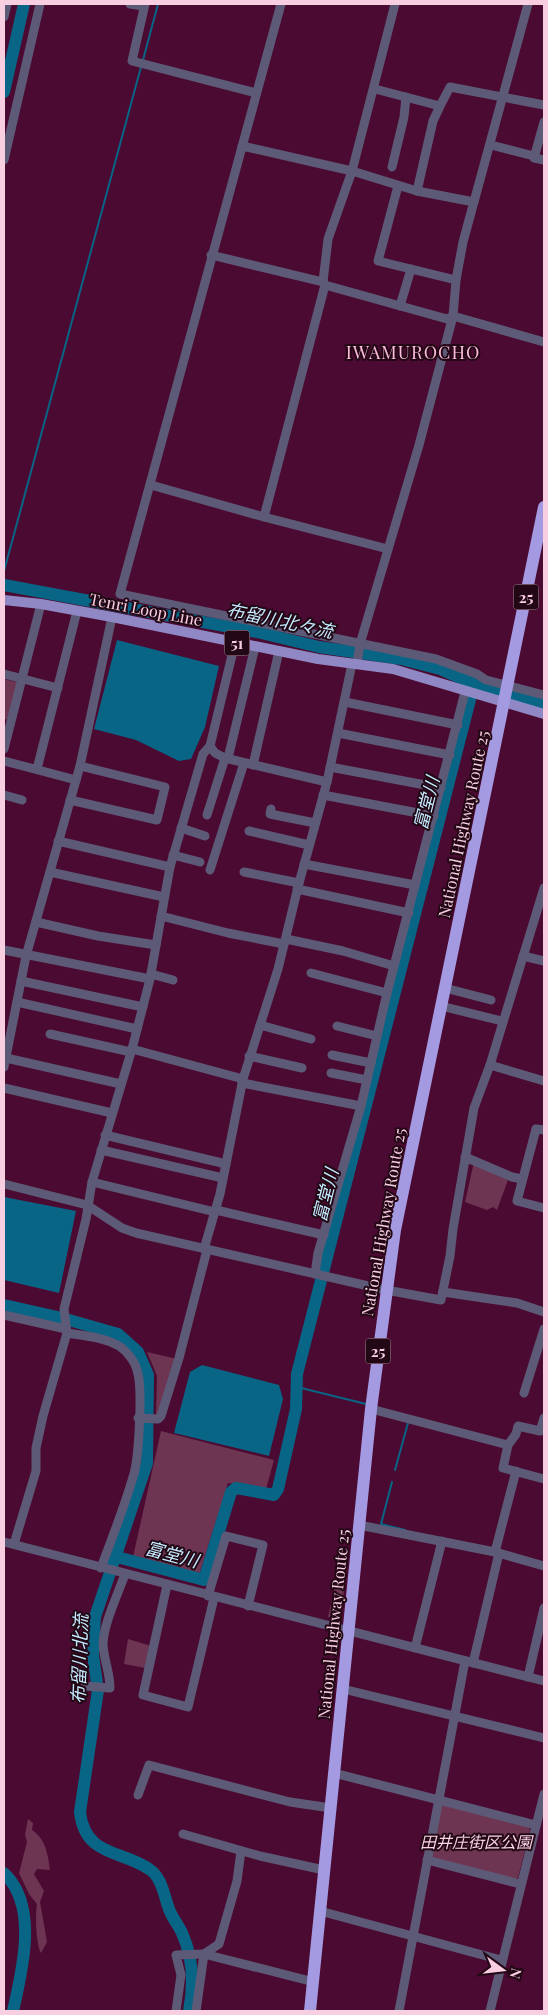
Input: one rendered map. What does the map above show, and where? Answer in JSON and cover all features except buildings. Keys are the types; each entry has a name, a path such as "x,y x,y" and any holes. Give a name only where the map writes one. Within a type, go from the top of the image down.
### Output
{"highway":[{"name":"National Highway Route 25","path":"310,2011 371,1409 395,1230 544,507"}],"main road":[{"name":"Tenri Loop Line","path":"4,601 41,604 77,610 255,647 393,669 432,679 470,693 506,694 544,714"}],"street":[{"path":"4,16 6,4"},
{"path":"4,160 40,4"},
{"path":"130,4 144,5 132,61 256,93"},
{"path":"281,4 120,594 360,645 436,659 477,674 506,694 544,695"},
{"path":"264,517 324,284 328,239 352,171 375,89 395,4"},
{"path":"139,1418 158,1419 161,1416 179,1358 223,1178 249,1056 285,941 298,886 324,795 345,702 342,701 355,663 419,445 453,316 456,280 463,242 528,4"},
{"path":"417,192 433,121 450,87 544,105"},
{"path":"375,89 440,106"},
{"path":"392,166 404,117 406,97"},
{"path":"534,156 544,122"},
{"path":"491,145 544,160"},
{"path":"242,146 352,171 417,192 474,202"},
{"path":"398,186 378,261 456,280"},
{"path":"211,255 324,284 447,319 453,316 544,342"},
{"path":"400,306 411,269"},
{"path":"151,485 264,517 388,548"},
{"path":"4,749 41,604"},
{"path":"37,769 77,610"},
{"path":"112,617 80,766 26,956 6,1044 5,1062 121,1084"},
{"path":"14,1544 36,1471 36,1448 43,1416 67,1330 64,1309 86,1219 92,1182 143,1007 173,854 203,754 210,746 235,643"},
{"path":"207,815 226,758 255,647"},
{"path":"210,870 248,764 279,651"},
{"path":"4,674 58,688"},
{"path":"319,1275 324,1235 361,1106 386,993 458,725 470,693"},
{"path":"345,702 458,725"},
{"path":"338,733 450,755"},
{"path":"210,746 215,753 226,758 327,782"},
{"path":"4,761 76,780"},
{"path":"70,800 156,820 165,787 80,766"},
{"path":"330,767 441,788"},
{"path":"4,795 22,800"},
{"path":"324,795 434,816"},
{"path":"271,809 270,814 315,823"},
{"path":"181,828 205,836"},
{"path":"249,831 309,845"},
{"path":"58,841 170,867"},
{"path":"173,854 200,862"},
{"path":"304,864 416,885"},
{"path":"50,872 164,897"},
{"path":"244,872 409,913"},
{"path":"4,1184 87,1205 122,1228 319,1275 441,1300 474,1108 490,1065 544,888"},
{"path":"161,916 228,933 343,951 394,966"},
{"path":"36,922 98,936 156,945"},
{"path":"4,950 26,956 173,980"},
{"path":"523,956 544,961"},
{"path":"310,973 386,993"},
{"path":"21,982 143,1007"},
{"path":"445,988 491,1000"},
{"path":"17,1002 137,1029"},
{"path":"442,1006 502,1021"},
{"path":"260,1025 311,1039"},
{"path":"337,1026 377,1036"},
{"path":"54,1032 131,1050 243,1081 361,1106"},
{"path":"332,1055 371,1063"},
{"path":"249,1056 302,1068"},
{"path":"490,1065 544,1081"},
{"path":"331,1073 367,1080"},
{"path":"4,1088 112,1113"},
{"path":"544,1130 536,1129 517,1201 544,1208"},
{"path":"105,1135 226,1164"},
{"path":"101,1150 223,1178"},
{"path":"465,1157 512,1177 522,1179"},
{"path":"92,1182 324,1235"},
{"path":"443,1292 517,1303 544,1312"},
{"path":"4,1315 100,1338 120,1346 131,1358 137,1370 139,1385 138,1457 134,1476 103,1569"},
{"path":"524,1393 544,1328"},
{"path":"371,1409 508,1445"},
{"path":"544,1418 540,1431 518,1426 516,1434 508,1445 503,1468 544,1479"},
{"path":"399,2011 454,1715 497,1553 516,1471"},
{"path":"359,1525 497,1553 544,1566"},
{"path":"167,1585 143,1695 188,1707 226,1536 263,1545 248,1606"},
{"path":"415,1648 442,1541"},
{"path":"4,1542 211,1597 544,1681"},
{"path":"87,1686 110,1688 110,1676 103,1646 105,1631 123,1574"},
{"path":"528,1677 544,1608"},
{"path":"343,1689 544,1738"},
{"path":"138,1796 149,1765 290,1802 331,1808"},
{"path":"334,1773 535,1827 544,1832"},
{"path":"490,2011 520,1884 544,1794"},
{"path":"183,1834 324,1870"},
{"path":"201,1955 220,1944 237,1881 240,1850"},
{"path":"427,1860 520,1884"},
{"path":"320,1911 502,1960"},
{"path":"176,2011 181,1975 176,1955 201,1955 314,1982"},
{"path":"196,2011 201,1955"}],"green space":[{"path":"4,679 16,682 18,686 9,720 4,719"},
{"path":"474,1162 509,1177 497,1210 493,1207 487,1210 465,1202"},
{"path":"147,1352 177,1359 160,1414 156,1415 157,1376"},
{"path":"161,1431 274,1460 266,1489 228,1483 199,1575 133,1557"},
{"path":"337,1577 346,1579 339,1620 328,1617"},
{"path":"128,1639 151,1646 145,1668 124,1664"},
{"name":"田井庄街区公園","path":"443,1804 529,1827 530,1830 518,1878 515,1879 431,1857 439,1807"},
{"path":"28,1819 33,1823 32,1830 43,1843 50,1870 37,1869 34,1874 44,1891 40,1902 47,1942 41,1953 36,1929 37,1904 29,1894 19,1873 27,1842 25,1835"}],"water":[{"path":"117,640 219,666 205,727 191,759 179,761 136,740 94,729"},
{"path":"4,1197 76,1211 59,1293 4,1280"},
{"path":"202,1365 279,1385 283,1399 269,1456 174,1433 190,1372"}],"waterway":[{"name":"布留川北流","path":"4,92 24,4"},
{"path":"143,60 158,4"},
{"path":"4,571 141,67"},
{"name":"布留川北々流","path":"4,585 257,632 319,647 401,659 440,669 474,684 544,704"},
{"name":"富堂川","path":"117,1557 204,1580 231,1492 236,1488 274,1495 278,1489 296,1409 297,1374 474,684"},
{"name":"布留川北流","path":"4,1305 62,1318 118,1334 138,1352 148,1375 147,1463 95,1617 93,1655 98,1690 80,1812 83,1827 97,1845 149,1869 160,1882 170,1912 186,1942 192,1971 189,2011"},
{"path":"297,1387 366,1404"},
{"path":"395,1470 408,1423"},
{"path":"392,1482 381,1524 405,1530"},
{"path":"4,1873 15,1887 25,1921 23,1958 13,2011"}],"district":[{"name":"IWAMUROCHO","path":"413,352"}]}
